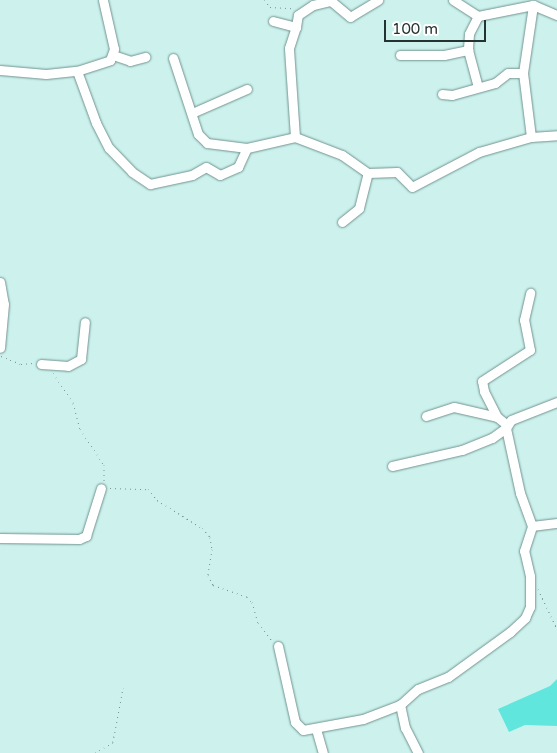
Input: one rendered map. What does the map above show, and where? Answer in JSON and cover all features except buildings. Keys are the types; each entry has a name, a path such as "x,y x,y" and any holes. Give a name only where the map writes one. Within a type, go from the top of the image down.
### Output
{"street":[{"path":"103,0 114,55"},
{"path":"295,137 289,48 298,15 313,5 331,1 350,16 378,0"},
{"path":"453,0 478,16 533,5 557,14"},
{"path":"531,137 523,73 533,5"},
{"path":"478,16 469,34 468,50 478,88"},
{"path":"273,21 296,27"},
{"path":"400,55 444,56 468,50"},
{"path":"114,55 130,60 145,57"},
{"path":"0,70 46,74 77,72 101,65 114,55"},
{"path":"173,58 198,134 207,144 247,148 295,137 342,155 368,173 397,172 412,187 479,152 531,137 557,135"},
{"path":"77,72 96,123 109,148 132,172 150,184 192,175 206,166 220,175 238,167 247,148"},
{"path":"442,94 452,95 495,82 508,74 523,73"},
{"path":"192,113 248,89"},
{"path":"342,222 359,208 368,173"},
{"path":"0,282 4,304 0,348"},
{"path":"278,646 295,722 303,730 316,729 363,719 400,705 418,689 448,677 525,618 530,607 530,576 524,551 532,526 520,493 506,426 497,417 484,392 482,381 530,350 524,320 530,293"},
{"path":"41,364 68,366 81,359 86,322"},
{"path":"392,466 462,450 492,438 506,426 557,402"},
{"path":"426,416 454,407 497,417"},
{"path":"0,538 79,538 86,536 101,488"},
{"path":"532,526 557,523"},
{"path":"400,705 405,728 418,753"},
{"path":"316,729 323,753"}],"path":[{"path":"264,0 270,7 294,9 298,15"},
{"path":"0,356 21,364 41,364 59,379 73,403 80,429 104,465 106,477 101,488 148,489 157,500 202,528 210,537 212,549 208,575 213,585 221,590 247,596 252,602 258,623 278,646"},
{"path":"537,588 557,629"},
{"path":"95,753 113,742 123,688"}],"water":[{"path":"557,679 557,726 525,725 509,732 498,709 550,686"}]}
